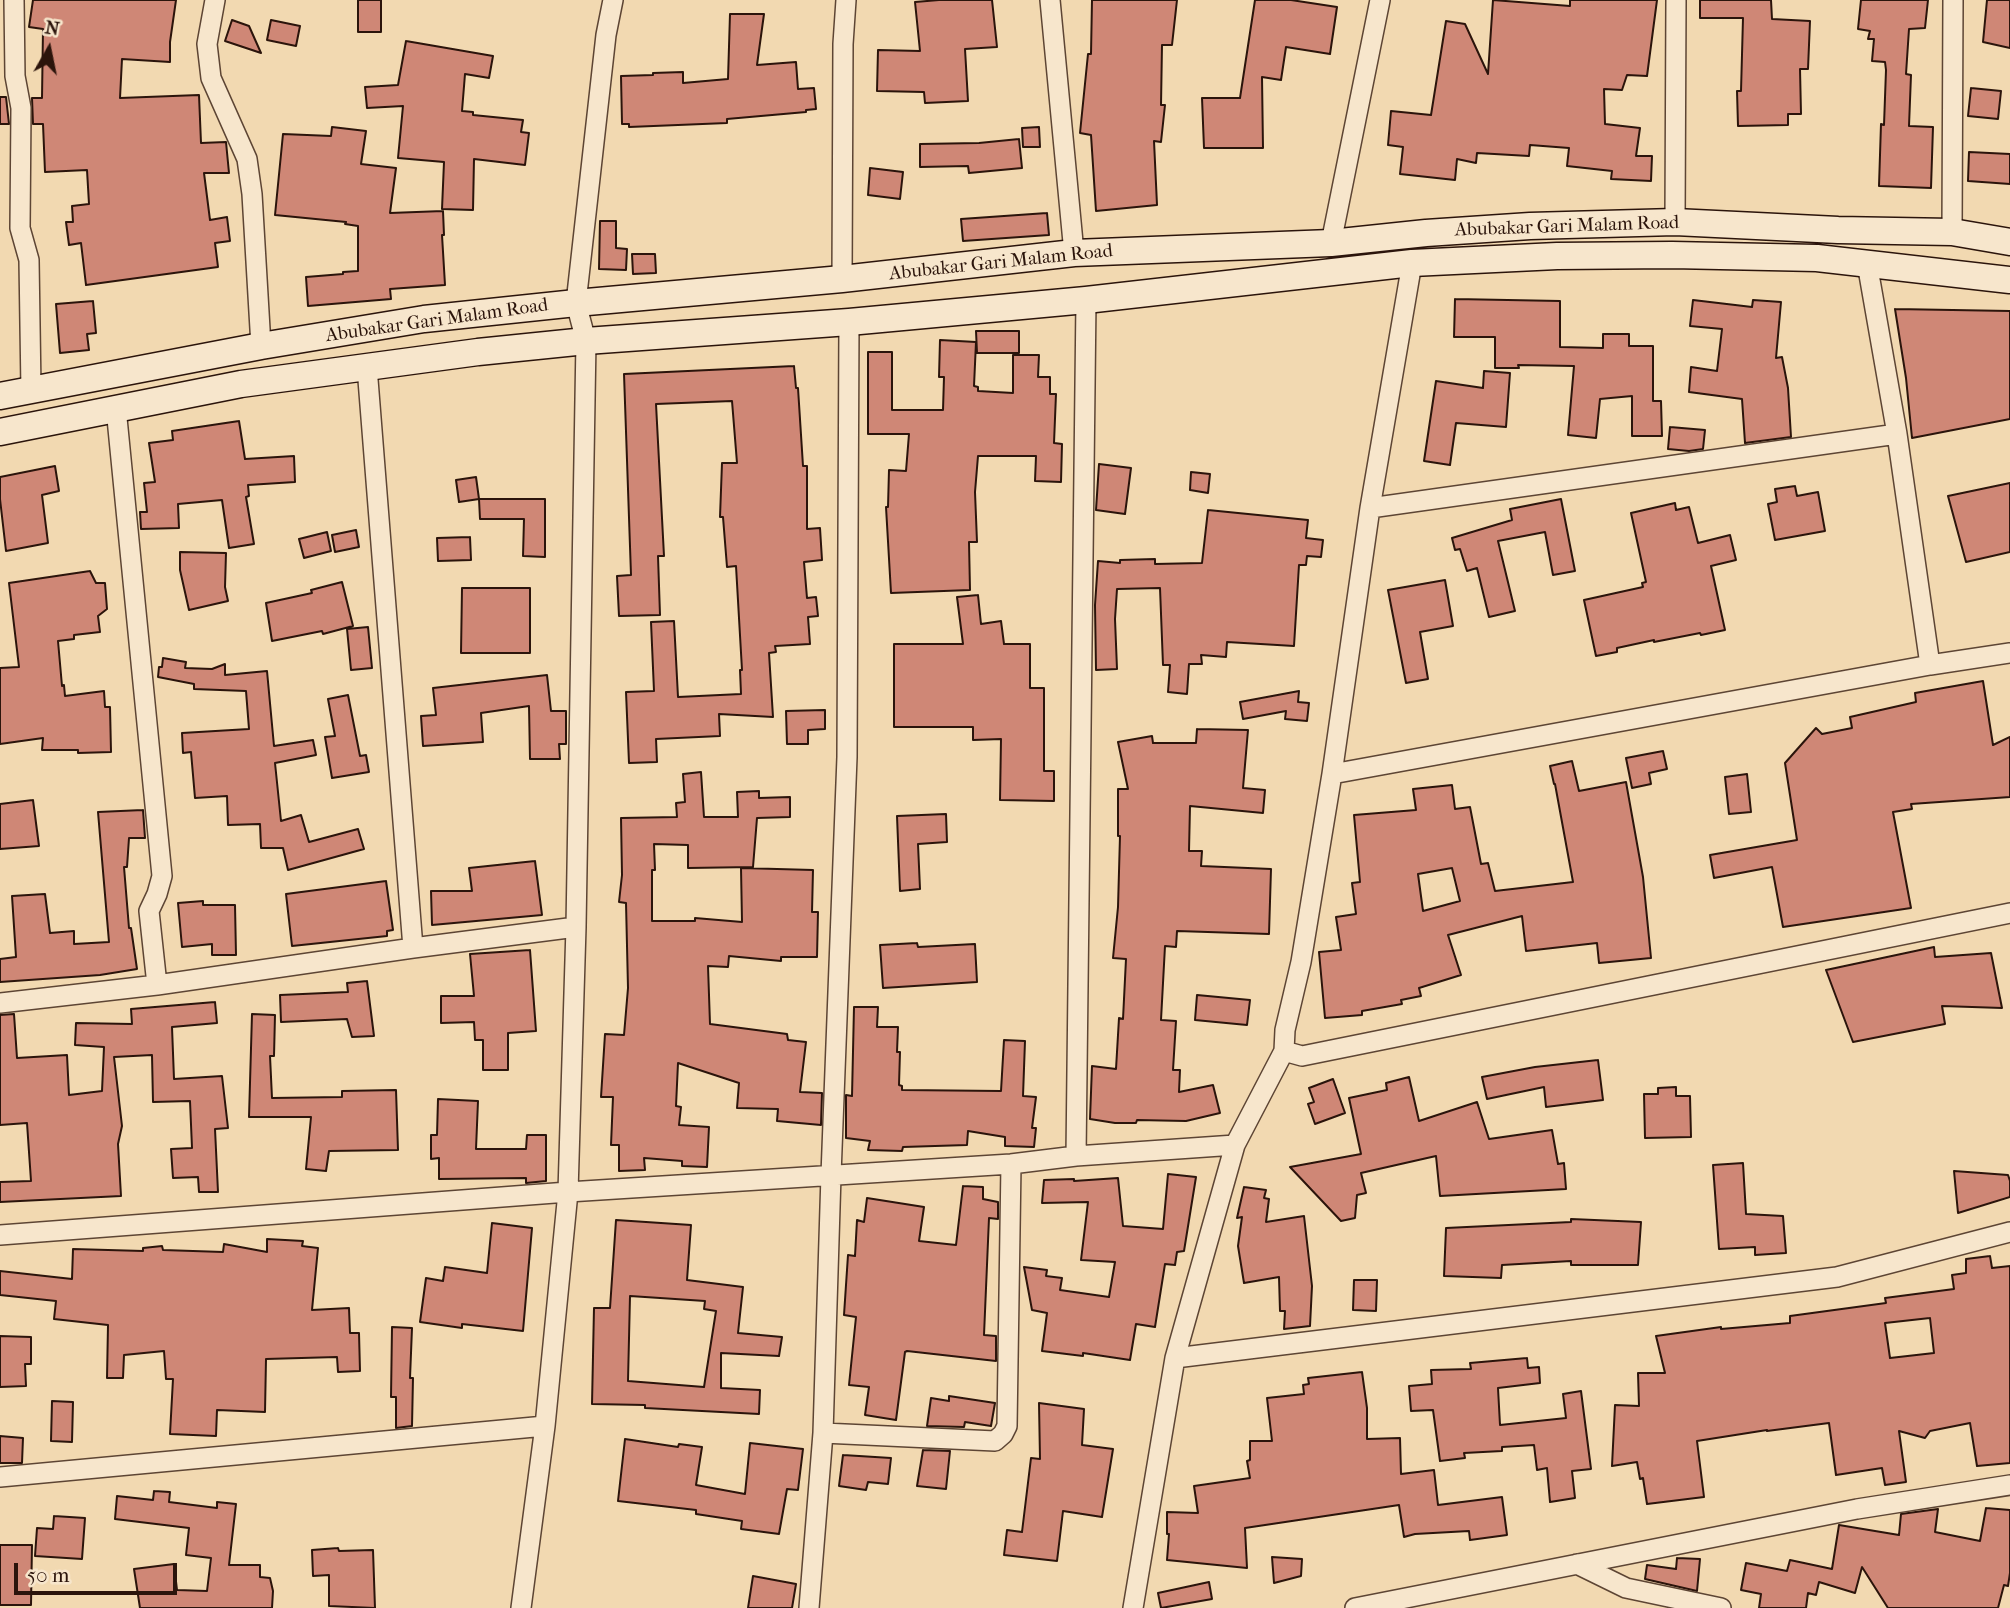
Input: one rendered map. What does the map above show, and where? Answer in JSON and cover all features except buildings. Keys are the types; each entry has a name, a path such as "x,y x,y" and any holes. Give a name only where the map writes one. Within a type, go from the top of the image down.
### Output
{"street":[{"path":"14,0 8,76 21,108 20,228 29,260 31,390"},
{"path":"215,0 207,44 211,78 247,159 252,194 261,346"},
{"path":"520,1608 545,1426 568,1192 576,927 586,341 576,303 606,35 613,0"},
{"path":"842,279 843,44 846,0"},
{"path":"1050,0 1074,253"},
{"path":"1331,243 1380,0"},
{"path":"1675,222 1676,0"},
{"path":"1952,232 1953,0"},
{"name":"Abubakar Gari Malam Road","path":"0,396 261,346 424,319 842,279 1074,253 1331,243 1517,227 1675,222 1952,232 2010,242"},
{"path":"0,432 241,384 478,352 1086,300 1412,263 1557,256 1817,257 2010,280"},
{"path":"1133,1608 1175,1359 1235,1145 1284,1051 1285,1030 1301,962 1332,774 1370,508 1412,263"},
{"path":"1867,263 1896,434 1930,665"},
{"path":"1076,1156 1086,300"},
{"path":"809,1608 823,1433 847,757 849,322"},
{"path":"368,367 413,948"},
{"path":"116,408 162,876 149,911 157,985"},
{"path":"1370,508 1896,434"},
{"path":"1332,774 1930,665 2010,653"},
{"path":"1284,1051 1302,1056 2010,913"},
{"path":"0,1003 157,985 576,927"},
{"path":"0,1235 568,1192 1010,1164 1076,1156 1235,1145"},
{"path":"823,1433 995,1441 1003,1434 1007,1426 1010,1164"},
{"path":"1175,1359 1838,1277 2010,1232"},
{"path":"0,1477 545,1426"},
{"path":"1355,1608 1857,1508 2010,1485"},
{"path":"1577,1564 1626,1588 1721,1608"}]}
